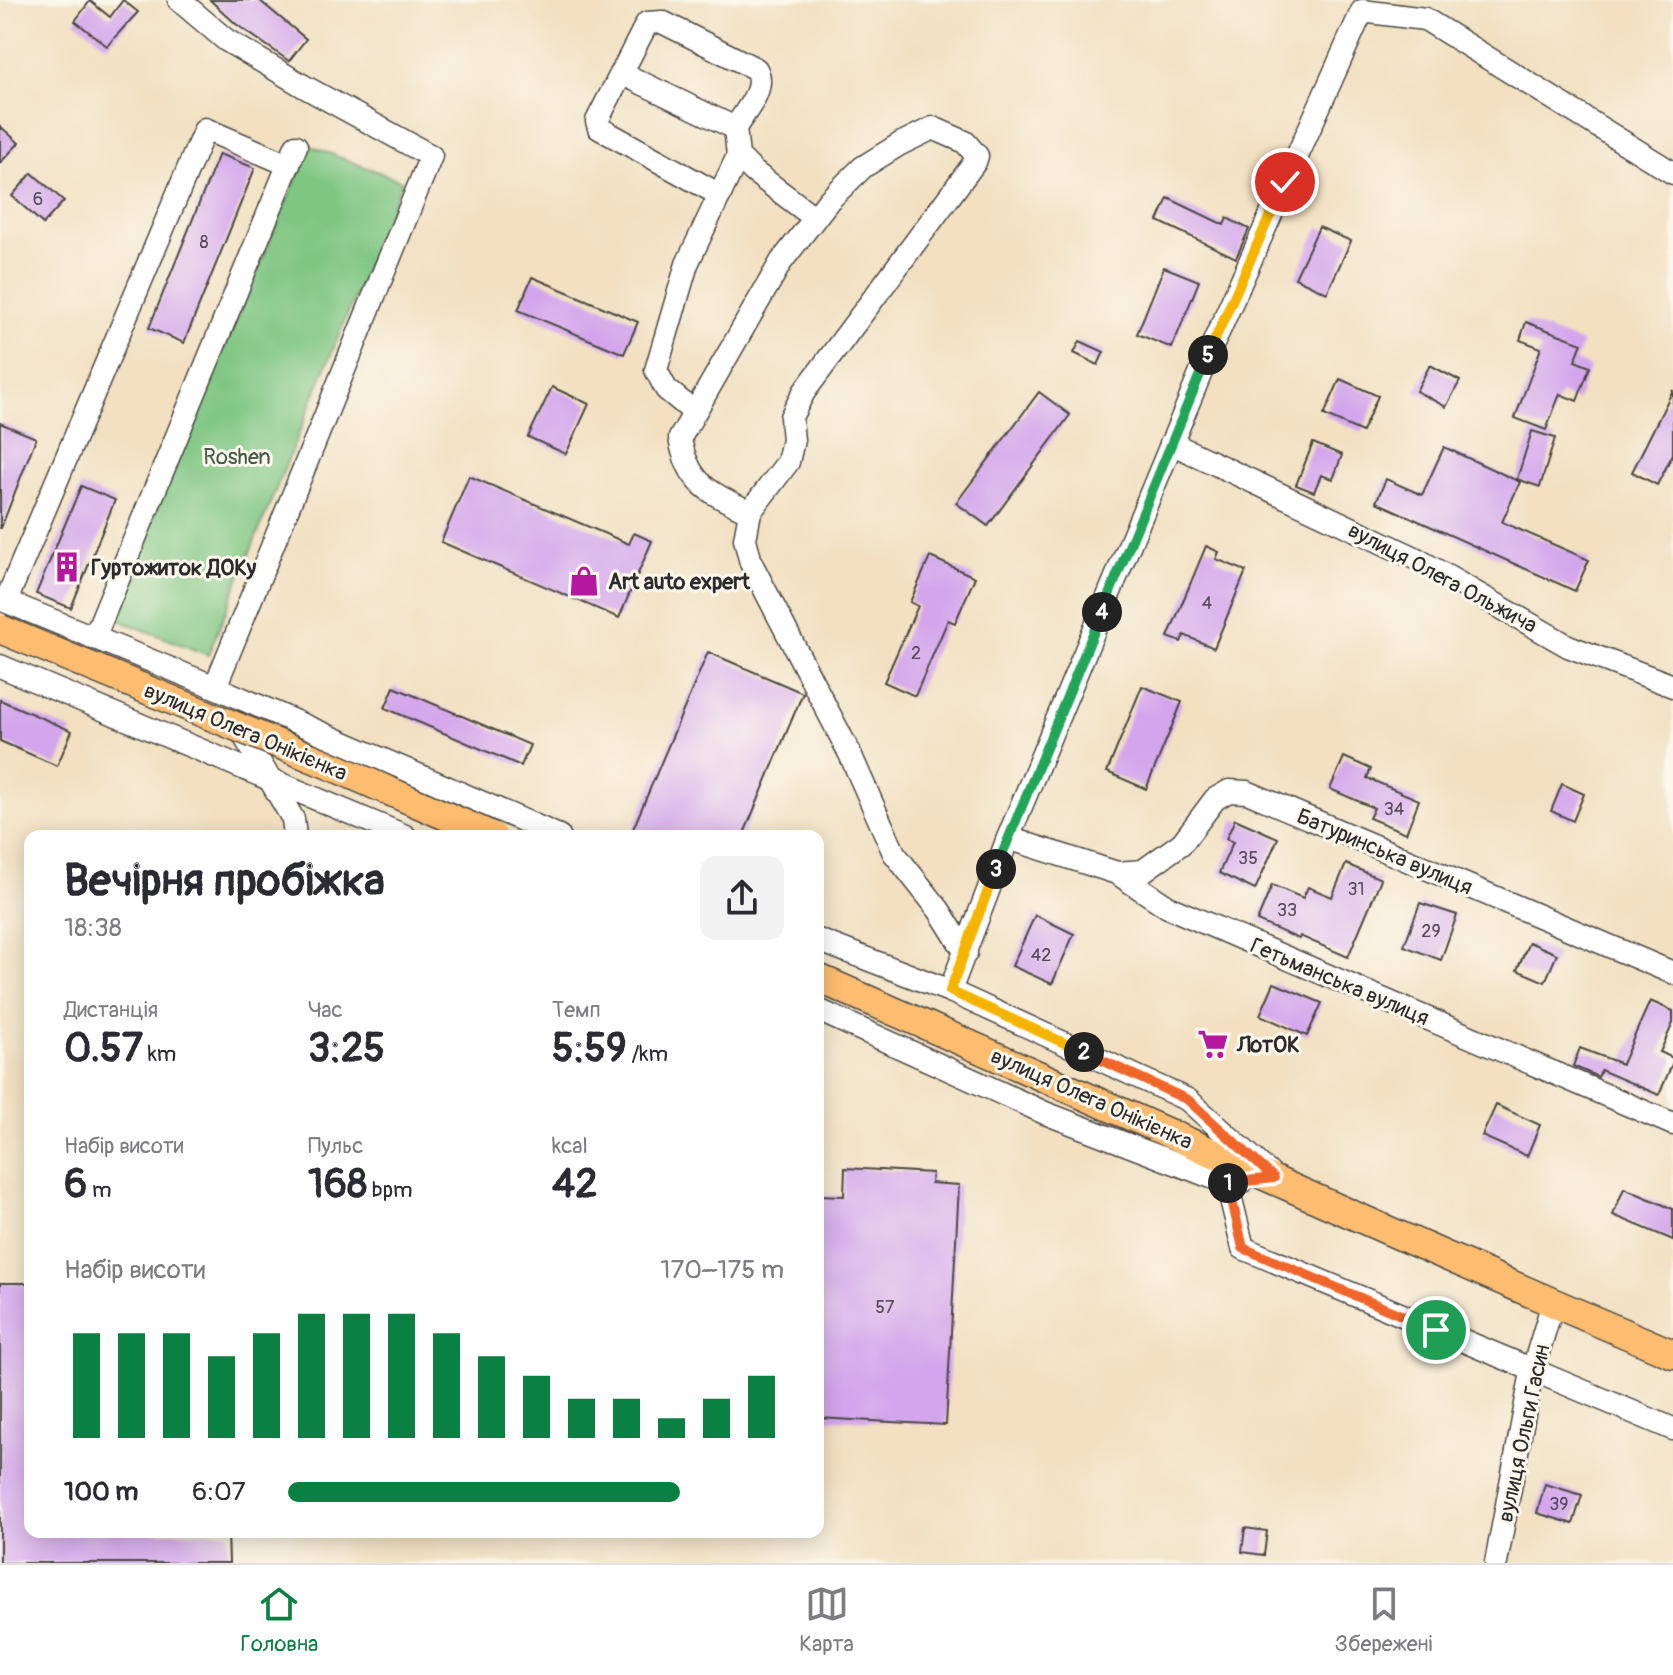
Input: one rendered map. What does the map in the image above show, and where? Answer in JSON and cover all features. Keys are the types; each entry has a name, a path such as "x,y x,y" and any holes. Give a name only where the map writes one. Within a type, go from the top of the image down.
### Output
{"main road":[{"name":"вулиця Олега Онікієнка","path":"0,629 478,830"},
{"name":"вулиця Олега Онікієнка","path":"824,981 1673,1354"}],"street":[{"path":"179,0 226,40 431,156 215,687"},
{"path":"950,991 1008,838 1171,443 1362,11 1425,19 1673,173"},
{"path":"694,412 666,389 656,370 687,264 720,195 738,156 735,128 758,90 760,77 756,69 662,22 647,23 597,121 599,128 720,195"},
{"path":"623,74 735,128"},
{"path":"750,512 707,491 684,460 680,438 781,262 829,200 863,167 933,128 965,142 977,156 804,392 791,417 793,440 788,462 750,512 745,539 751,563 850,754 894,853 939,910 966,953"},
{"path":"94,638 293,156 205,129 3,600 94,638 215,687 545,830"},
{"path":"738,156 754,172 815,218"},
{"name":"вулиця Олега Ольжича","path":"1171,443 1415,558 1568,646 1673,686"},
{"path":"0,666 391,830"},
{"path":"215,687 293,819 294,830"},
{"name":"Батуринська вулиця","path":"1117,873 1143,871 1182,843 1215,799 1229,791 1247,792 1673,973"},
{"name":"Гетьманська вулиця","path":"1008,838 1117,873 1168,907 1673,1124"},
{"path":"824,942 950,991 1188,1100 1274,1178"},
{"path":"824,1013 1045,1113 1227,1183 1274,1178"},
{"path":"1227,1183 1243,1248 1673,1429"},
{"name":"вулиця Ольги Гасин","path":"1496,1563 1532,1372 1553,1303"}],"green space":[{"name":"Roshen","path":"310,146 402,181 208,655 111,617"}],"building":[{"path":"123,0 138,12 107,46 75,21 90,1 110,17"},
{"path":"210,0 259,0 306,39 289,61 236,24"},
{"path":"0,126 19,143 0,163"},
{"path":"219,154 255,168 184,343 149,328"},
{"path":"32,173 64,201 43,224 12,196"},
{"path":"1168,198 1224,225 1227,218 1249,229 1236,258 1158,221"},
{"path":"1319,227 1351,241 1327,293 1295,278"},
{"path":"1164,267 1199,281 1172,348 1137,334"},
{"path":"532,277 638,322 624,354 518,310"},
{"path":"1526,322 1582,343 1575,361 1590,367 1577,401 1560,394 1546,430 1515,418 1541,348 1520,340"},
{"path":"1080,341 1104,352 1098,365 1074,353"},
{"path":"1430,365 1460,381 1446,407 1416,391"},
{"path":"1340,379 1378,396 1362,432 1324,415"},
{"path":"552,387 589,404 566,454 528,437"},
{"path":"1673,390 1673,454 1657,485 1632,472"},
{"path":"1039,392 1070,415 988,526 956,503"},
{"path":"0,423 36,438 1,528 0,528"},
{"path":"1532,431 1555,438 1540,487 1517,479"},
{"path":"1313,443 1342,455 1333,479 1321,475 1314,492 1296,485"},
{"path":"1444,447 1520,482 1502,522 1589,560 1575,591 1376,502 1386,479 1422,495"},
{"name":"Art auto expert","path":"469,476 629,544 634,533 652,541 619,618 441,542"},
{"name":"Гуртожиток ДОКу","path":"81,486 115,500 71,608 36,594"},
{"path":"1206,546 1219,552 1216,559 1246,571 1214,648 1184,635 1181,642 1168,637"},
{"path":"930,557 975,577 955,623 948,620 915,696 884,682 918,606 910,602"},
{"path":"708,652 803,693 746,830 633,830"},
{"path":"1142,686 1182,702 1146,789 1107,772"},
{"path":"394,687 530,745 521,766 385,708"},
{"path":"0,700 72,731 57,766 0,741"},
{"path":"1344,757 1371,769 1367,778 1419,800 1406,833 1369,818 1374,808 1330,789"},
{"path":"1562,784 1584,794 1573,821 1551,811"},
{"path":"1235,819 1278,838 1255,890 1219,873 1233,842 1226,839"},
{"path":"1346,864 1381,879 1348,957 1257,921 1272,885 1303,898 1308,887 1332,897"},
{"path":"1420,903 1457,915 1441,960 1404,946"},
{"path":"1035,915 1074,934 1052,984 1012,966"},
{"path":"1529,942 1557,954 1545,982 1517,970"},
{"path":"1274,983 1322,1003 1307,1036 1260,1015"},
{"path":"1650,1001 1673,1011 1673,1023 1660,1052 1673,1058 1673,1062 1659,1095 1601,1070 1598,1077 1573,1066 1580,1048 1622,1064"},
{"path":"1496,1105 1540,1125 1527,1156 1482,1136"},
{"path":"845,1168 932,1173 931,1183 959,1185 946,1425 824,1418 824,1195 844,1196"},
{"path":"1624,1188 1673,1209 1673,1240 1613,1215"},
{"path":"0,1283 24,1283 24,1538 228,1538 229,1563 0,1563"},
{"path":"1545,1484 1582,1495 1573,1524 1537,1513"},
{"path":"1245,1528 1267,1531 1264,1555 1242,1552"}],"place":[{"name":"Гуртожиток ДОКу","path":"67,567"},
{"name":"Art auto expert","path":"584,581"},
{"name":"ЛотОК","path":"1213,1044"}],"route":[{"path":"1285,182 1209,353 1008,838 950,991 1188,1100 1274,1178 1227,1183 1243,1248 1436,1330"}]}
